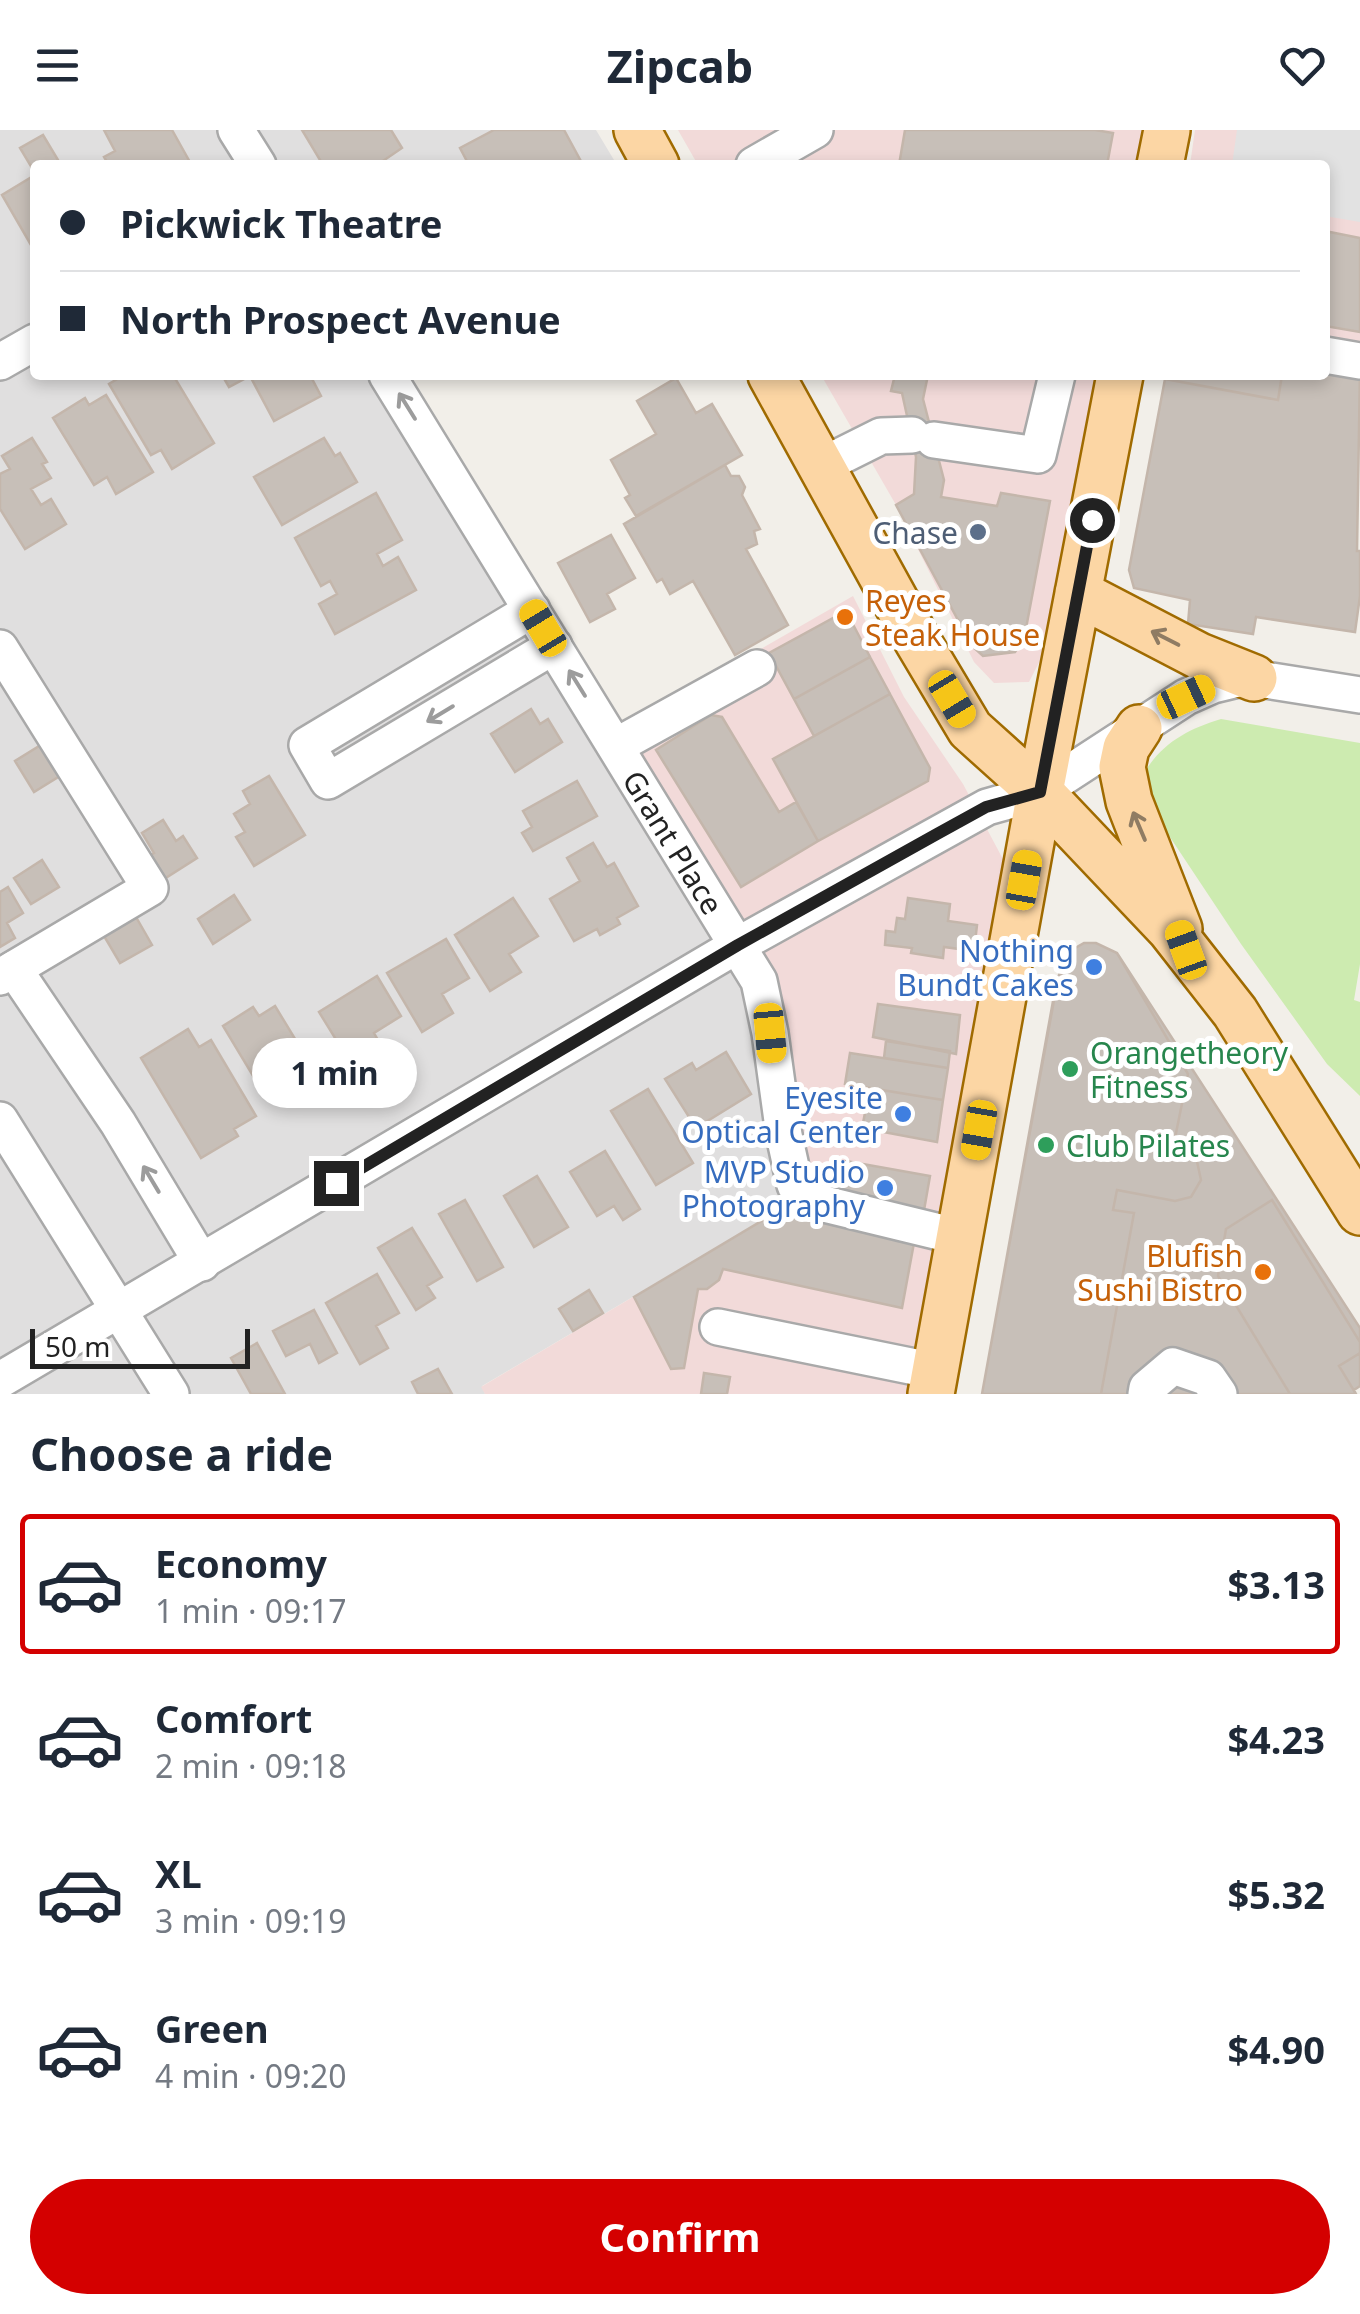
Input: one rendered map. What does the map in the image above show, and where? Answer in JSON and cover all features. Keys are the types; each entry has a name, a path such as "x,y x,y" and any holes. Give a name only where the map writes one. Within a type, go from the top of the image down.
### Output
{"main road":[{"path":"636,130 653,160"},
{"path":"1161,160 1166,130"},
{"path":"774,380 970,729 1040,792 1186,950 1235,1012 1360,1212"},
{"path":"933,1383 1119,380"},
{"path":"1078,593 1199,656 1254,678"},
{"path":"1138,728 1126,748 1122,767 1128,801 1186,950"}],"street":[{"path":"236,130 255,160"},
{"path":"763,160 815,130"},
{"path":"0,362 30,345"},
{"path":"1330,355 1360,361"},
{"name":"Grant Place","path":"390,380 759,981 796,1185 812,1201 960,1237"},
{"path":"821,466 881,436 923,438 1038,456 1055,380"},
{"path":"532,610 306,745 328,781 554,646"},
{"path":"0,648 150,888 7,973 118,1123 202,1263"},
{"path":"616,746 757,668"},
{"path":"0,1380 738,945 986,807 1040,792 1186,697 1212,684 1254,678 1360,695"},
{"path":"0,1120 171,1394"},
{"path":"718,1327 933,1383"},
{"path":"1146,1394 1147,1388 1172,1366 1208,1378 1219,1394"}],"shaded area":[{"path":"0,130 596,130 614,160 30,160 30,380 398,380 749,970 785,1207 482,1386 485,1394 0,1394"},
{"path":"678,130 1142,130 1137,160 695,160"},
{"path":"1195,130 1360,130 1360,348 1330,343 1330,160 1191,160"},
{"path":"1237,130 1360,130 1360,222 1330,217 1330,160 1233,160"},
{"path":"824,380 1098,380 1052,637 1029,682 994,683 974,662 896,505"},
{"path":"853,596 904,697 963,784 1005,863 910,1394 485,1394 481,1387 785,1207 749,969 625,727"}],"green space":[{"path":"1221,719 1360,743 1360,964 1354,1000 1360,1002 1360,1096 1327,1064 1152,810 1144,773 1151,762 1177,738"}],"building":[{"path":"104,130 172,130 189,160 106,160 104,157 115,151"},
{"path":"302,130 391,130 402,148 384,160 320,160"},
{"path":"494,130 564,130 580,160 466,160 460,148"},
{"path":"905,130 1113,133 1108,160 900,160"},
{"path":"43,135 58,160 30,160 30,165 20,148"},
{"path":"30,178 30,243 2,195"},
{"path":"1330,232 1360,238 1360,332 1330,327"},
{"path":"1330,364 1360,370 1360,596 1355,632 1256,617 1253,634 1188,624 1190,600 1134,588 1129,570 1165,380 1278,400 1281,380 1330,380"},
{"path":"116,380 176,380 214,443 172,469 161,450 151,455 109,384"},
{"path":"252,380 313,380 321,396 274,421"},
{"path":"677,380 696,413 712,404 742,455 636,516 625,498 630,495 611,460 656,434 637,401"},
{"name":"Chase","path":"894,380 927,380 923,399 944,480 941,497 997,506 1001,493 1050,501 1024,639 1015,652 983,656 972,646 896,505 914,494 916,457 902,393 891,391"},
{"path":"1170,380 1281,380 1278,400"},
{"path":"106,395 153,472 116,494 107,477 94,485 53,418 85,398 89,405"},
{"path":"32,438 47,462 42,464 51,478 31,489 41,505 51,499 66,524 25,549 0,509 0,474 10,469 2,456"},
{"path":"324,438 335,456 340,453 357,482 282,525 254,477"},
{"path":"725,465 731,476 739,476 745,487 742,495 760,529 754,531 757,544 746,549 788,625 735,655 693,581 670,594 662,579 657,582 624,524"},
{"path":"376,493 402,540 377,554 383,566 398,557 416,590 335,634 319,604 337,594 330,581 321,586 295,538"},
{"path":"611,535 635,578 607,594 615,609 590,622 558,563"},
{"path":"846,611 870,657 794,699 769,653"},
{"path":"870,657 890,694 814,736 794,699"},
{"path":"890,694 930,768 928,781 818,841 773,759"},
{"path":"531,709 540,724 548,719 562,742 515,772 491,734"},
{"path":"711,715 722,717 779,812 796,802 818,841 741,887 656,750"},
{"path":"44,743 63,774 34,792 15,761"},
{"path":"269,776 305,835 254,866 236,837 245,832 234,814 250,804 243,791"},
{"path":"577,781 597,816 533,851 522,833 532,827 523,811"},
{"path":"163,820 176,841 183,836 197,858 161,881 147,857 154,853 142,833"},
{"path":"593,843 607,867 614,863 638,906 617,918 620,924 600,935 597,929 574,941 550,899 580,881 567,858"},
{"path":"42,860 59,887 31,904 14,878"},
{"path":"8,887 23,913 7,923 15,938 0,947 0,892"},
{"path":"234,895 250,920 213,944 198,919"},
{"path":"513,898 538,936 509,954 521,972 490,991 455,935"},
{"path":"908,898 950,904 948,921 977,925 974,951 944,947 943,958 885,945 886,931 895,932 897,918 905,919"},
{"path":"136,917 152,945 120,963 104,936"},
{"path":"446,939 469,978 442,994 453,1013 422,1032 387,973"},
{"path":"1084,943 1096,943 1117,953 1360,1328 1360,1386 1354,1390 1356,1394 982,1394 1057,984 1072,950"},
{"path":"1084,943 1096,943 1117,953 1188,1074 1174,1143 1196,1157 1201,1180 1191,1197 1175,1201 1117,1190 1113,1210 1134,1213 1101,1394 982,1394 1057,979 1072,950"},
{"path":"377,976 401,1016 374,1033 383,1049 353,1067 319,1012"},
{"path":"878,1004 960,1015 956,1054 873,1037"},
{"path":"275,1006 314,1070 267,1099 223,1026 253,1007 259,1016"},
{"path":"188,1029 199,1047 211,1040 256,1116 234,1129 238,1136 201,1158 141,1058"},
{"path":"886,1041 950,1051 948,1068 884,1058"},
{"path":"726,1052 751,1094 696,1128 665,1079 692,1063 696,1070"},
{"path":"850,1053 948,1068 943,1100 845,1084"},
{"name":"Eyesite Optical Center","path":"870,1088 943,1100 937,1142 862,1128"},
{"path":"648,1089 693,1163 656,1185 611,1111"},
{"path":"605,1151 640,1209 623,1220 614,1206 597,1216 570,1172"},
{"name":"MVP Studio Photography","path":"846,1161 930,1176 923,1216 839,1200"},
{"path":"537,1176 568,1227 534,1247 504,1196"},
{"path":"465,1200 503,1267 477,1281 439,1214"},
{"path":"1272,1200 1360,1342 1360,1353 1339,1366 1356,1394 1290,1394 1218,1276 1226,1229"},
{"path":"785,1207 916,1232 902,1308 723,1269 719,1280 707,1289 698,1289 684,1368 671,1369 634,1297"},
{"path":"412,1228 442,1277 427,1286 435,1298 416,1310 378,1248"},
{"path":"377,1274 399,1313 376,1326 388,1348 360,1364 326,1303"},
{"path":"589,1290 603,1313 573,1331 559,1309"},
{"path":"314,1310 337,1353 319,1363 310,1344 286,1356 273,1331"},
{"path":"257,1343 285,1394 251,1394 231,1358"},
{"path":"438,1369 452,1394 418,1394 412,1382"},
{"path":"704,1373 730,1377 727,1394 701,1394"}],"place":[{"name":"Chase","path":"978,532"},
{"name":"Reyes Steak House","path":"845,617"},
{"name":"Nothing Bundt Cakes","path":"1094,967"},
{"name":"Orangetheory Fitness","path":"1070,1069"},
{"name":"Eyesite Optical Center","path":"903,1114"},
{"name":"Club Pilates","path":"1046,1145"},
{"name":"MVP Studio Photography","path":"885,1188"},
{"name":"Blufish Sushi Bistro","path":"1263,1272"}],"route":[{"path":"336,1183 738,945 937,834 986,807 1040,792 1092,520"}]}
